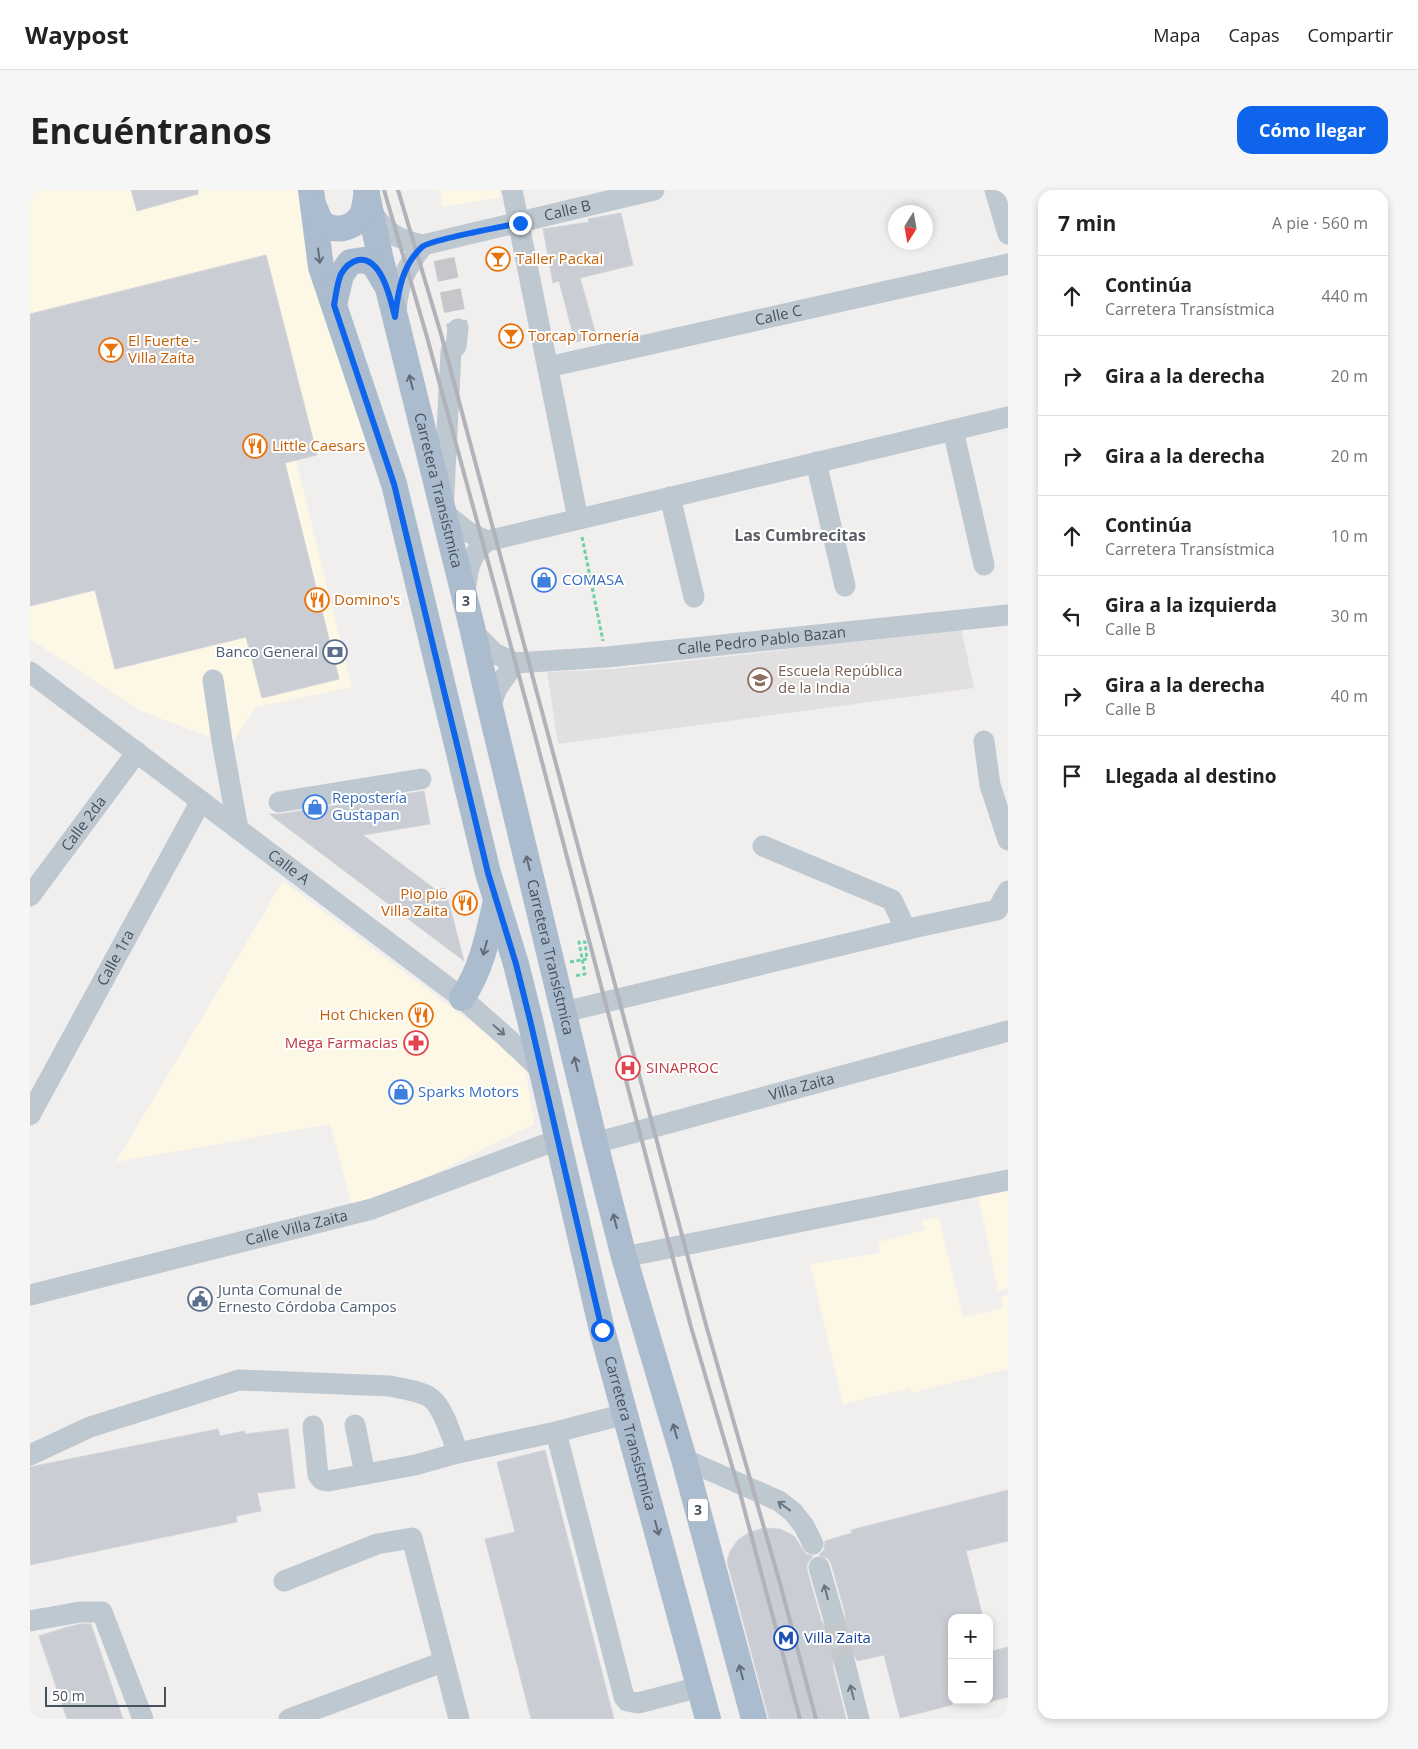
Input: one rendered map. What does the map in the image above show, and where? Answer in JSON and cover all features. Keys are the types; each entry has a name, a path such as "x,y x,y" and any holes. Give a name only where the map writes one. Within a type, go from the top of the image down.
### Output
{"main road":[{"path":"312,197 321,223 331,228 346,228 355,224 362,214 367,196"},
{"name":"Carretera Transístmica","path":"367,196 387,286 465,597 595,1143 624,1257 684,1459 754,1719"},
{"name":"Carretera Transístmica","path":"312,197 321,267 394,484 496,901 516,964 600,1320 708,1719"},
{"path":"334,305 341,275 350,262 363,260 374,264 387,286"},
{"path":"462,998 471,985 484,953 496,901"}],"street":[{"path":"512,190 578,519"},
{"name":"Calle B","path":"367,196 378,222 391,234 406,242 436,248 520,223 654,190"},
{"path":"995,190 1008,234"},
{"path":"395,317 398,291 407,266 436,248"},
{"name":"Calle C","path":"548,367 1008,264"},
{"path":"458,330 456,346 451,351 443,512 468,532 486,541"},
{"path":"465,597 471,558 486,541 1008,416"},
{"path":"953,430 984,565"},
{"path":"816,462 845,586"},
{"path":"670,497 694,596"},
{"name":"Calle Pedro Pablo Bazan","path":"515,664 607,657 1008,615"},
{"path":"472,626 486,646 494,653 515,664 497,688 490,707"},
{"name":"Calle A","path":"30,672 462,998 506,1036 540,1070"},
{"path":"212,680 238,829"},
{"path":"984,741 990,785 1008,840"},
{"name":"Calle 2da","path":"30,896 137,752"},
{"path":"280,802 421,779"},
{"name":"Calle 1ra","path":"30,1115 201,801"},
{"path":"762,846 892,900 906,930"},
{"path":"564,1012 997,910 1008,891"},
{"name":"Villa Zaita","path":"595,1143 1008,1031"},
{"name":"Calle Villa Zaita","path":"30,1295 372,1209 557,1140"},
{"path":"624,1257 1008,1180"},
{"path":"30,1455 90,1428 239,1380 390,1386 414,1391 432,1398 442,1413 458,1452"},
{"path":"312,1426 320,1478 328,1481 415,1465 458,1452 556,1432 625,1414"},
{"path":"354,1425 365,1474"},
{"path":"556,1432 624,1697 632,1703 638,1703 700,1687"},
{"path":"684,1459 779,1501 804,1526 813,1544"},
{"path":"284,1581 377,1544 412,1538 459,1719"},
{"path":"819,1567 833,1616"},
{"path":"30,1621 80,1612 102,1612 143,1719"},
{"path":"289,1719 443,1662"},
{"path":"845,1664 859,1719"}],"path":[{"path":"578,519 607,657"},
{"path":"585,974 579,942 585,942 587,959"}],"shaded area":[{"path":"30,190 312,190 369,439 296,461 352,687 256,707 231,745 141,711 30,639"},
{"path":"439,190 499,190 501,197 443,207"},
{"name":"Escuela República de la India","path":"961,627 974,688 558,744 547,672 613,669 767,652"},
{"path":"283,881 524,1062 534,1124 406,1188 352,1205 330,1124 116,1162"},
{"path":"1008,1188 1008,1288 998,1291 978,1195"},
{"path":"939,1217 963,1318 1003,1308 1001,1297 1008,1295 1008,1369 911,1393 910,1388 843,1404 810,1264 880,1253 878,1242 925,1230 922,1220"}],"building":[{"path":"131,190 198,190 198,194 137,211"},
{"path":"621,213 633,265 580,278 597,338 575,342 559,281 553,283 543,229 589,222 588,219"},
{"path":"266,255 317,455 285,463 339,679 262,698 246,637 115,669 95,590 30,606 30,314"},
{"path":"424,791 430,824 363,835 436,890 445,888 464,961 269,814 281,814"},
{"path":"218,1429 220,1436 244,1431 245,1434 288,1429 295,1488 257,1493 261,1511 236,1516 237,1522 30,1565 30,1467"},
{"path":"545,1450 614,1719 531,1719 485,1539 515,1532 497,1462"},
{"path":"1008,1490 1008,1541 966,1551 982,1614 948,1614 948,1704 952,1705 900,1718 884,1655 857,1661 854,1655 849,1652 842,1652 836,1655 833,1660 833,1667 846,1719 769,1719 727,1561 730,1551 738,1540 750,1532 765,1528 780,1529 794,1536 806,1554 813,1556 807,1564 807,1570 821,1620 824,1625 836,1628 845,1619 845,1613 831,1563 827,1558 819,1555 824,1550 825,1541 852,1533 851,1530"},
{"path":"81,1624 91,1624 123,1719 67,1719 39,1636"},
{"path":"1008,1647 1008,1697 993,1701 993,1659 993,1651"}],"tunnel":[{"path":"444,259 458,329"},
{"path":"833,1616 845,1664"}],"railway":[{"path":"384,190 427,337 528,709 691,1327 740,1493 800,1719"},
{"path":"398,190 441,334 706,1325 781,1587 816,1719"}],"place":[{"name":"Taller Packai","path":"498,259"},
{"name":"Torcap Tornería","path":"511,336"},
{"name":"El Fuerte - Villa Zaíta","path":"111,350"},
{"name":"Little Caesars","path":"255,446"},
{"name":"COMASA","path":"544,580"},
{"name":"Domino's","path":"317,600"},
{"name":"Banco General","path":"335,652"},
{"name":"Escuela República de la India","path":"760,680"},
{"name":"Repostería Gustapan","path":"315,807"},
{"name":"Pio pio Villa Zaita","path":"465,903"},
{"name":"Hot Chicken","path":"421,1015"},
{"name":"Mega Farmacias","path":"416,1043"},
{"name":"SINAPROC","path":"628,1068"},
{"name":"Sparks Motors","path":"401,1092"},
{"name":"Junta Comunal de Ernesto Córdoba Campos","path":"200,1299"},
{"name":"Villa Zaita","path":"786,1638"}],"district":[{"name":"Las Cumbrecitas","path":"800,535"}],"route":[{"path":"520,223 423,245 407,266 398,291 395,317 387,286 374,264 363,260 350,262 341,275 334,305 394,484 488,873 516,964 530,1020 540,1070 602,1330"}]}
